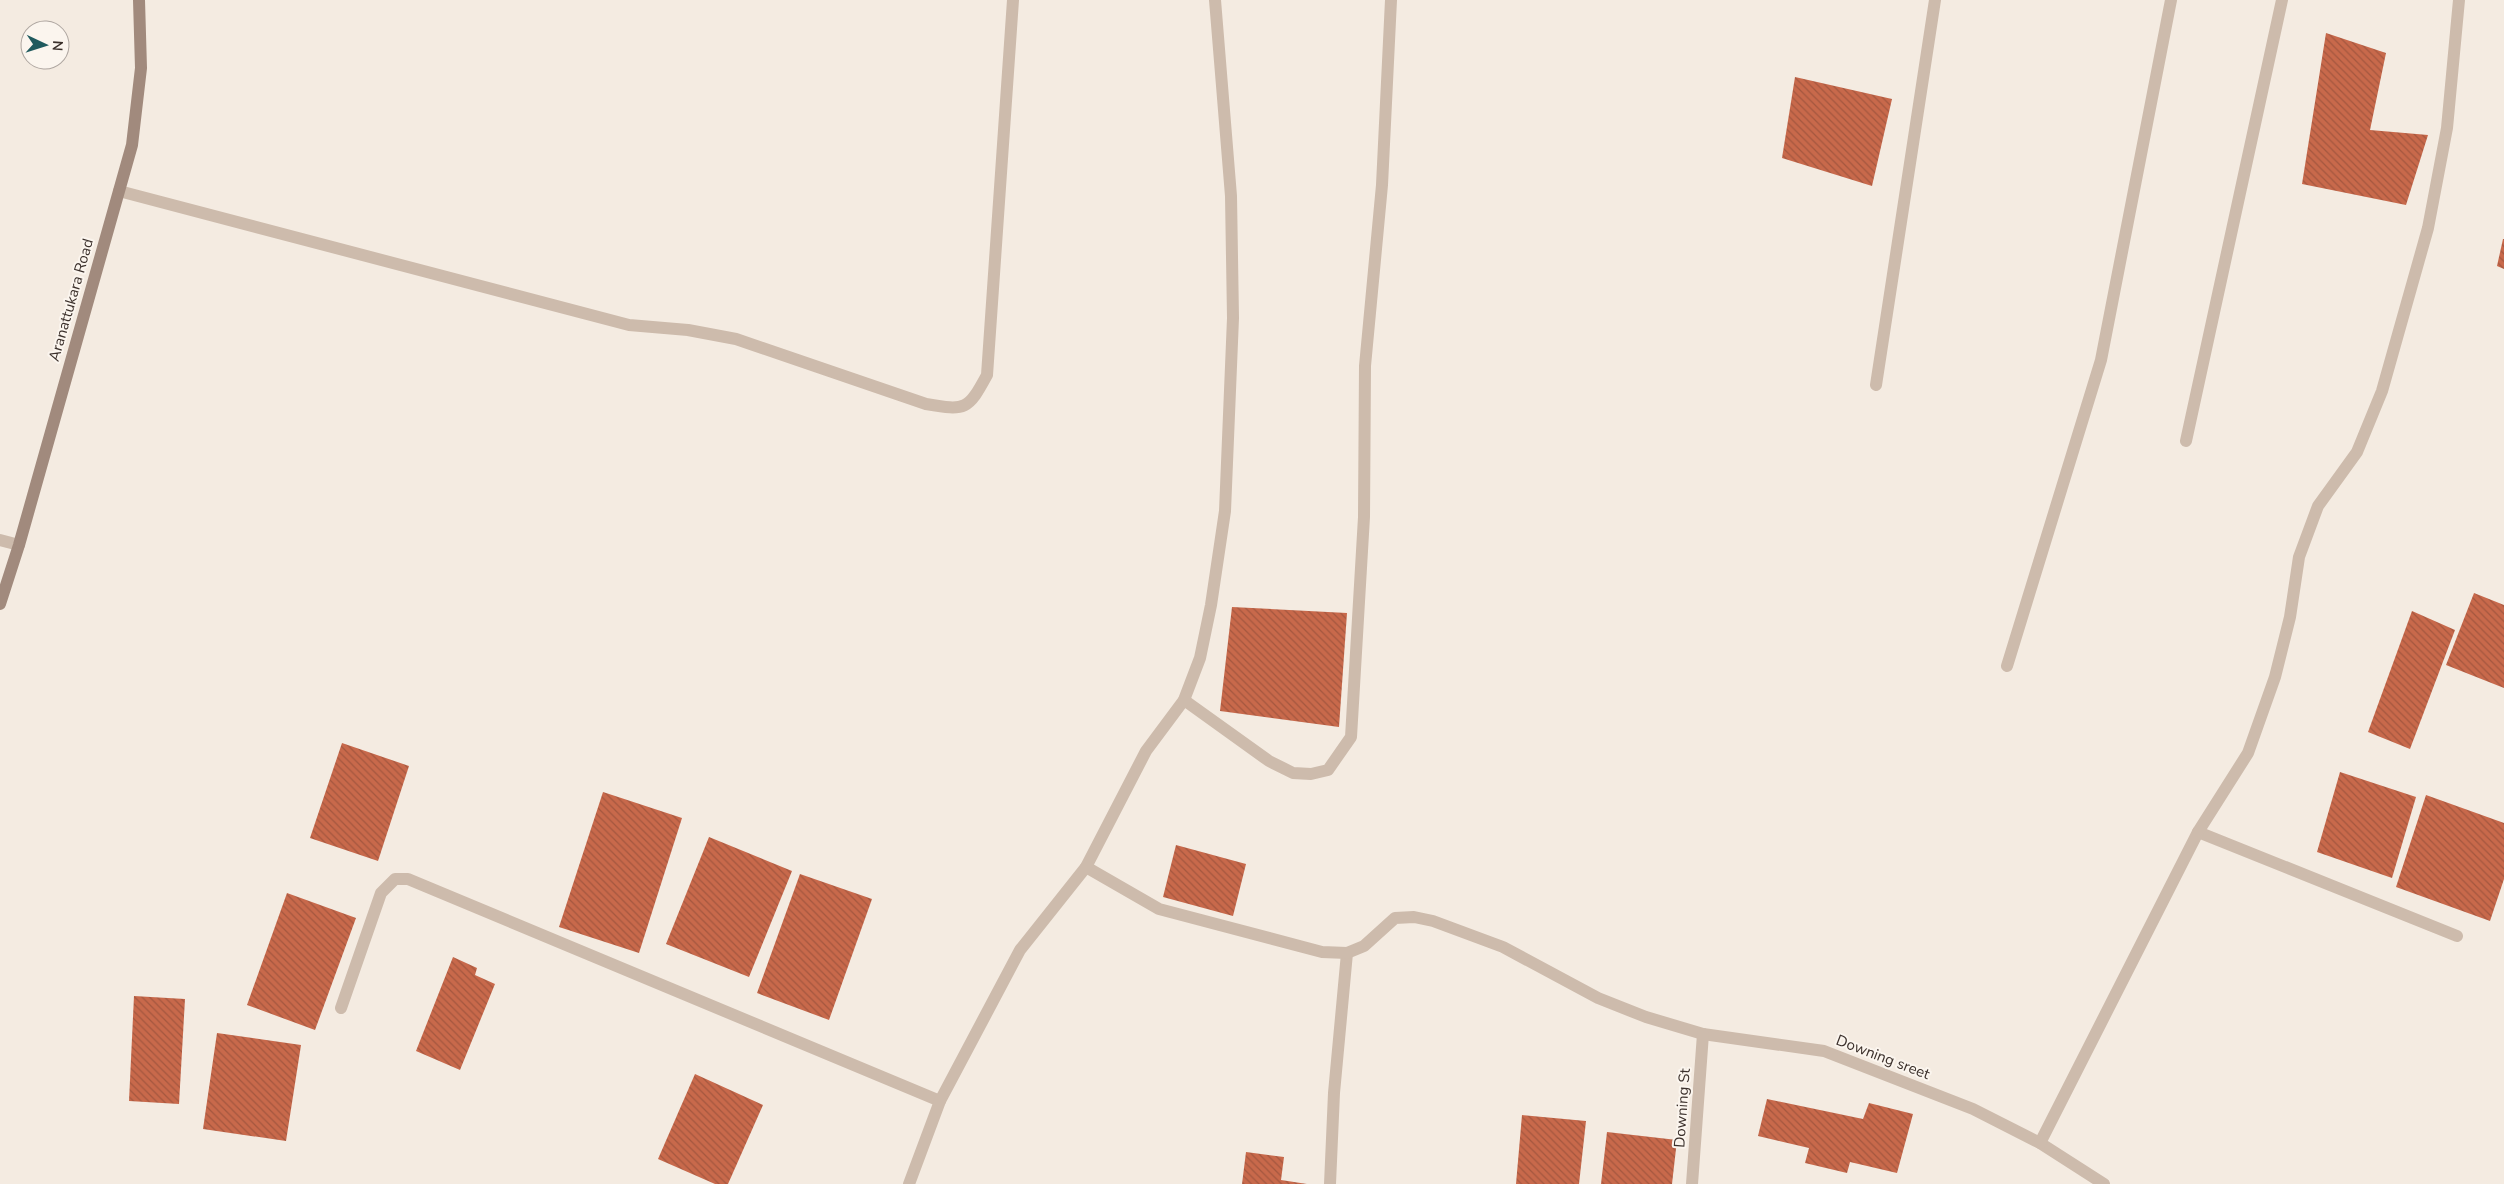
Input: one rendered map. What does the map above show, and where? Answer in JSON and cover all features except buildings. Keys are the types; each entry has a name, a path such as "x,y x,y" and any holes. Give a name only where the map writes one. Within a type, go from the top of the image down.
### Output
{"main road":[{"name":"Aranattukara Road","path":"0,604 19,546 132,145 141,68 139,0"}],"street":[{"path":"119,191 629,325 688,330 736,339 926,404 954,409 973,401 987,375 1013,0"},
{"path":"909,1184 940,1101 1020,950 1086,867 1146,751 1184,700 1200,658 1211,605 1225,511 1233,318 1231,196 1215,0"},
{"path":"1184,700 1269,761 1293,774 1311,774 1328,770 1351,737 1364,517 1365,366 1382,186 1391,0"},
{"path":"1876,385 1935,0"},
{"path":"2007,666 2102,360 2171,0"},
{"path":"2186,441 2282,0"},
{"path":"2040,1143 2198,832 2248,753 2275,677 2290,617 2299,557 2318,506 2357,452 2382,391 2428,228 2447,128 2459,0"},
{"path":"0,540 19,546"},
{"path":"2198,832 2457,936"},
{"path":"1086,867 1159,909 1322,952 1347,953 1334,1093 1330,1184"},
{"path":"341,1008 381,893 395,879 408,879 940,1101"},
{"name":"Downing sreet","path":"1347,953 1364,946 1395,918 1414,917 1433,921 1503,947 1598,998 1646,1017 1703,1034 1824,1051 1973,1110 2040,1143 2104,1184"},
{"name":"Downing St","path":"1692,1184 1703,1034"}]}
